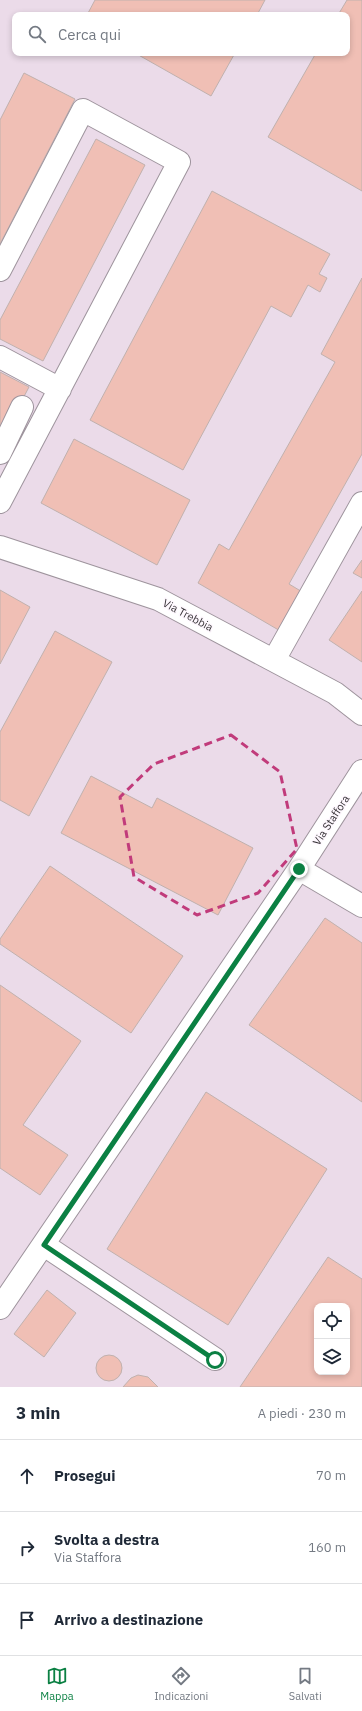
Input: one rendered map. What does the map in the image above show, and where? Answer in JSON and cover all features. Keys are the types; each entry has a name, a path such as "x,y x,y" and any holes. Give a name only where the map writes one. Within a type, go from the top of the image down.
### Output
{"street":[{"path":"0,270 83,110 179,162 0,502"},
{"path":"0,357 60,389"},
{"path":"0,453 22,407"},
{"path":"274,660 362,503"},
{"name":"Via Trebbia","path":"0,547 158,598 335,693 362,714"},
{"name":"Via Staffora","path":"0,1308 299,869 362,771"},
{"path":"299,869 362,906"},
{"path":"44,1245 215,1360"}],"highlighted area":[{"path":"231,735 280,772 297,849 258,893 197,915 134,877 120,797 154,764"}],"shaded area":[{"path":"0,0 362,0 362,1387 0,1387"}],"building":[{"path":"95,0 265,0 259,12 89,12"},
{"path":"347,0 362,0 362,191 268,137 314,56 350,56 350,12 340,12"},
{"path":"140,56 233,56 211,96"},
{"path":"24,73 75,99 0,244 0,120"},
{"path":"96,139 145,165 43,361 0,339 0,320"},
{"path":"212,191 330,254 319,274 327,278 320,292 308,285 291,317 271,306 183,470 90,420"},
{"path":"362,278 362,454 289,584 304,593 282,632 198,583 219,544 229,550 335,362 321,354"},
{"path":"0,372 29,387 0,442"},
{"path":"74,439 190,500 157,565 41,503"},
{"path":"362,560 362,578 353,573"},
{"path":"0,590 30,607 0,664"},
{"path":"362,591 362,662 329,640"},
{"path":"55,631 112,662 29,816 0,800 0,732"},
{"path":"91,776 152,808 157,798 253,848 218,915 61,833"},
{"path":"50,866 183,956 131,1033 0,944 0,939"},
{"path":"325,918 362,943 362,1102 249,1025"},
{"path":"0,985 81,1041 23,1125 68,1155 40,1195 0,1168"},
{"path":"206,1092 327,1169 228,1325 107,1249"},
{"path":"328,1257 362,1279 362,1387 240,1387"},
{"path":"47,1290 76,1313 44,1357 14,1334"},
{"path":"109,1355 118,1359 122,1368 118,1377 109,1381 100,1377 96,1368 100,1359"},
{"path":"138,1375 148,1377 158,1387 123,1387 131,1378"}],"route":[{"path":"215,1360 44,1245 299,869"}]}
